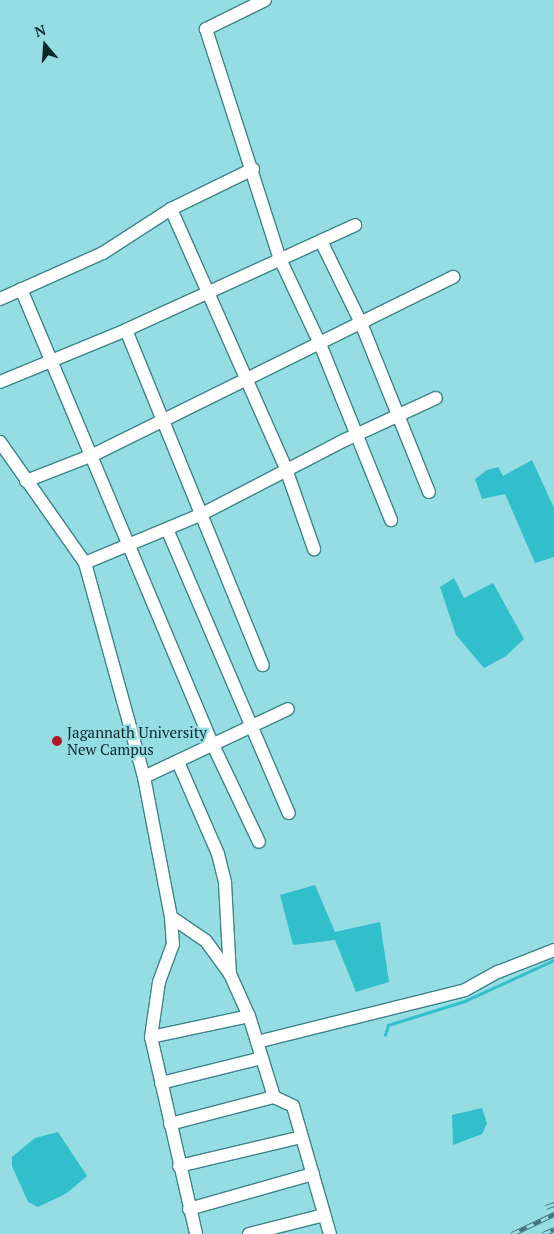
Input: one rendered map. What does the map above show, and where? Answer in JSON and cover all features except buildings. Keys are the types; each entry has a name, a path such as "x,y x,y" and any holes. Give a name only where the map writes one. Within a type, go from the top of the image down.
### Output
{"street":[{"path":"265,0 206,29 253,169 280,259 320,344 391,520"},
{"path":"0,299 103,253 171,209 253,169"},
{"path":"171,209 245,381 286,469 314,549"},
{"path":"0,382 126,330 355,225"},
{"path":"321,241 361,323 429,492"},
{"path":"26,481 93,455 453,277"},
{"path":"21,289 93,455 127,545 213,745 260,842"},
{"path":"126,330 263,665"},
{"path":"85,563 202,514 286,469 436,398"},
{"path":"0,442 85,563 144,777 171,917 173,944 159,982 151,1037 196,1234"},
{"path":"167,529 253,726 289,814"},
{"path":"144,777 288,709"},
{"path":"178,762 218,854 226,883 230,974"},
{"path":"171,917 206,941 230,974 249,1016 274,1097"},
{"path":"257,1042 465,990 498,972 554,950"},
{"path":"151,1037 249,1016"},
{"path":"161,1083 262,1058"},
{"path":"170,1124 274,1097 292,1106 330,1234"},
{"path":"179,1166 302,1137"},
{"path":"189,1209 313,1174"},
{"path":"250,1234 324,1215"}],"water":[{"path":"532,460 554,508 554,557 535,563 505,494 482,499 475,479 487,470 498,467 503,476"},
{"path":"454,578 464,598 493,583 524,639 506,656 484,668 456,635 440,587"},
{"path":"315,885 335,932 380,922 389,982 356,992 335,940 293,945 280,895"},
{"path":"482,1108 487,1123 482,1134 453,1145 452,1115"},
{"path":"58,1132 87,1176 67,1193 38,1207 28,1202 12,1166 12,1157 35,1138"}],"waterway":[{"path":"385,1035 388,1025 465,1001 554,960"}],"railway":[{"path":"546,1207 554,1204"},
{"path":"512,1234 554,1214"},
{"path":"543,1234 554,1229"}],"place":[{"name":"Jagannath University New Campus","path":"57,741"}]}
